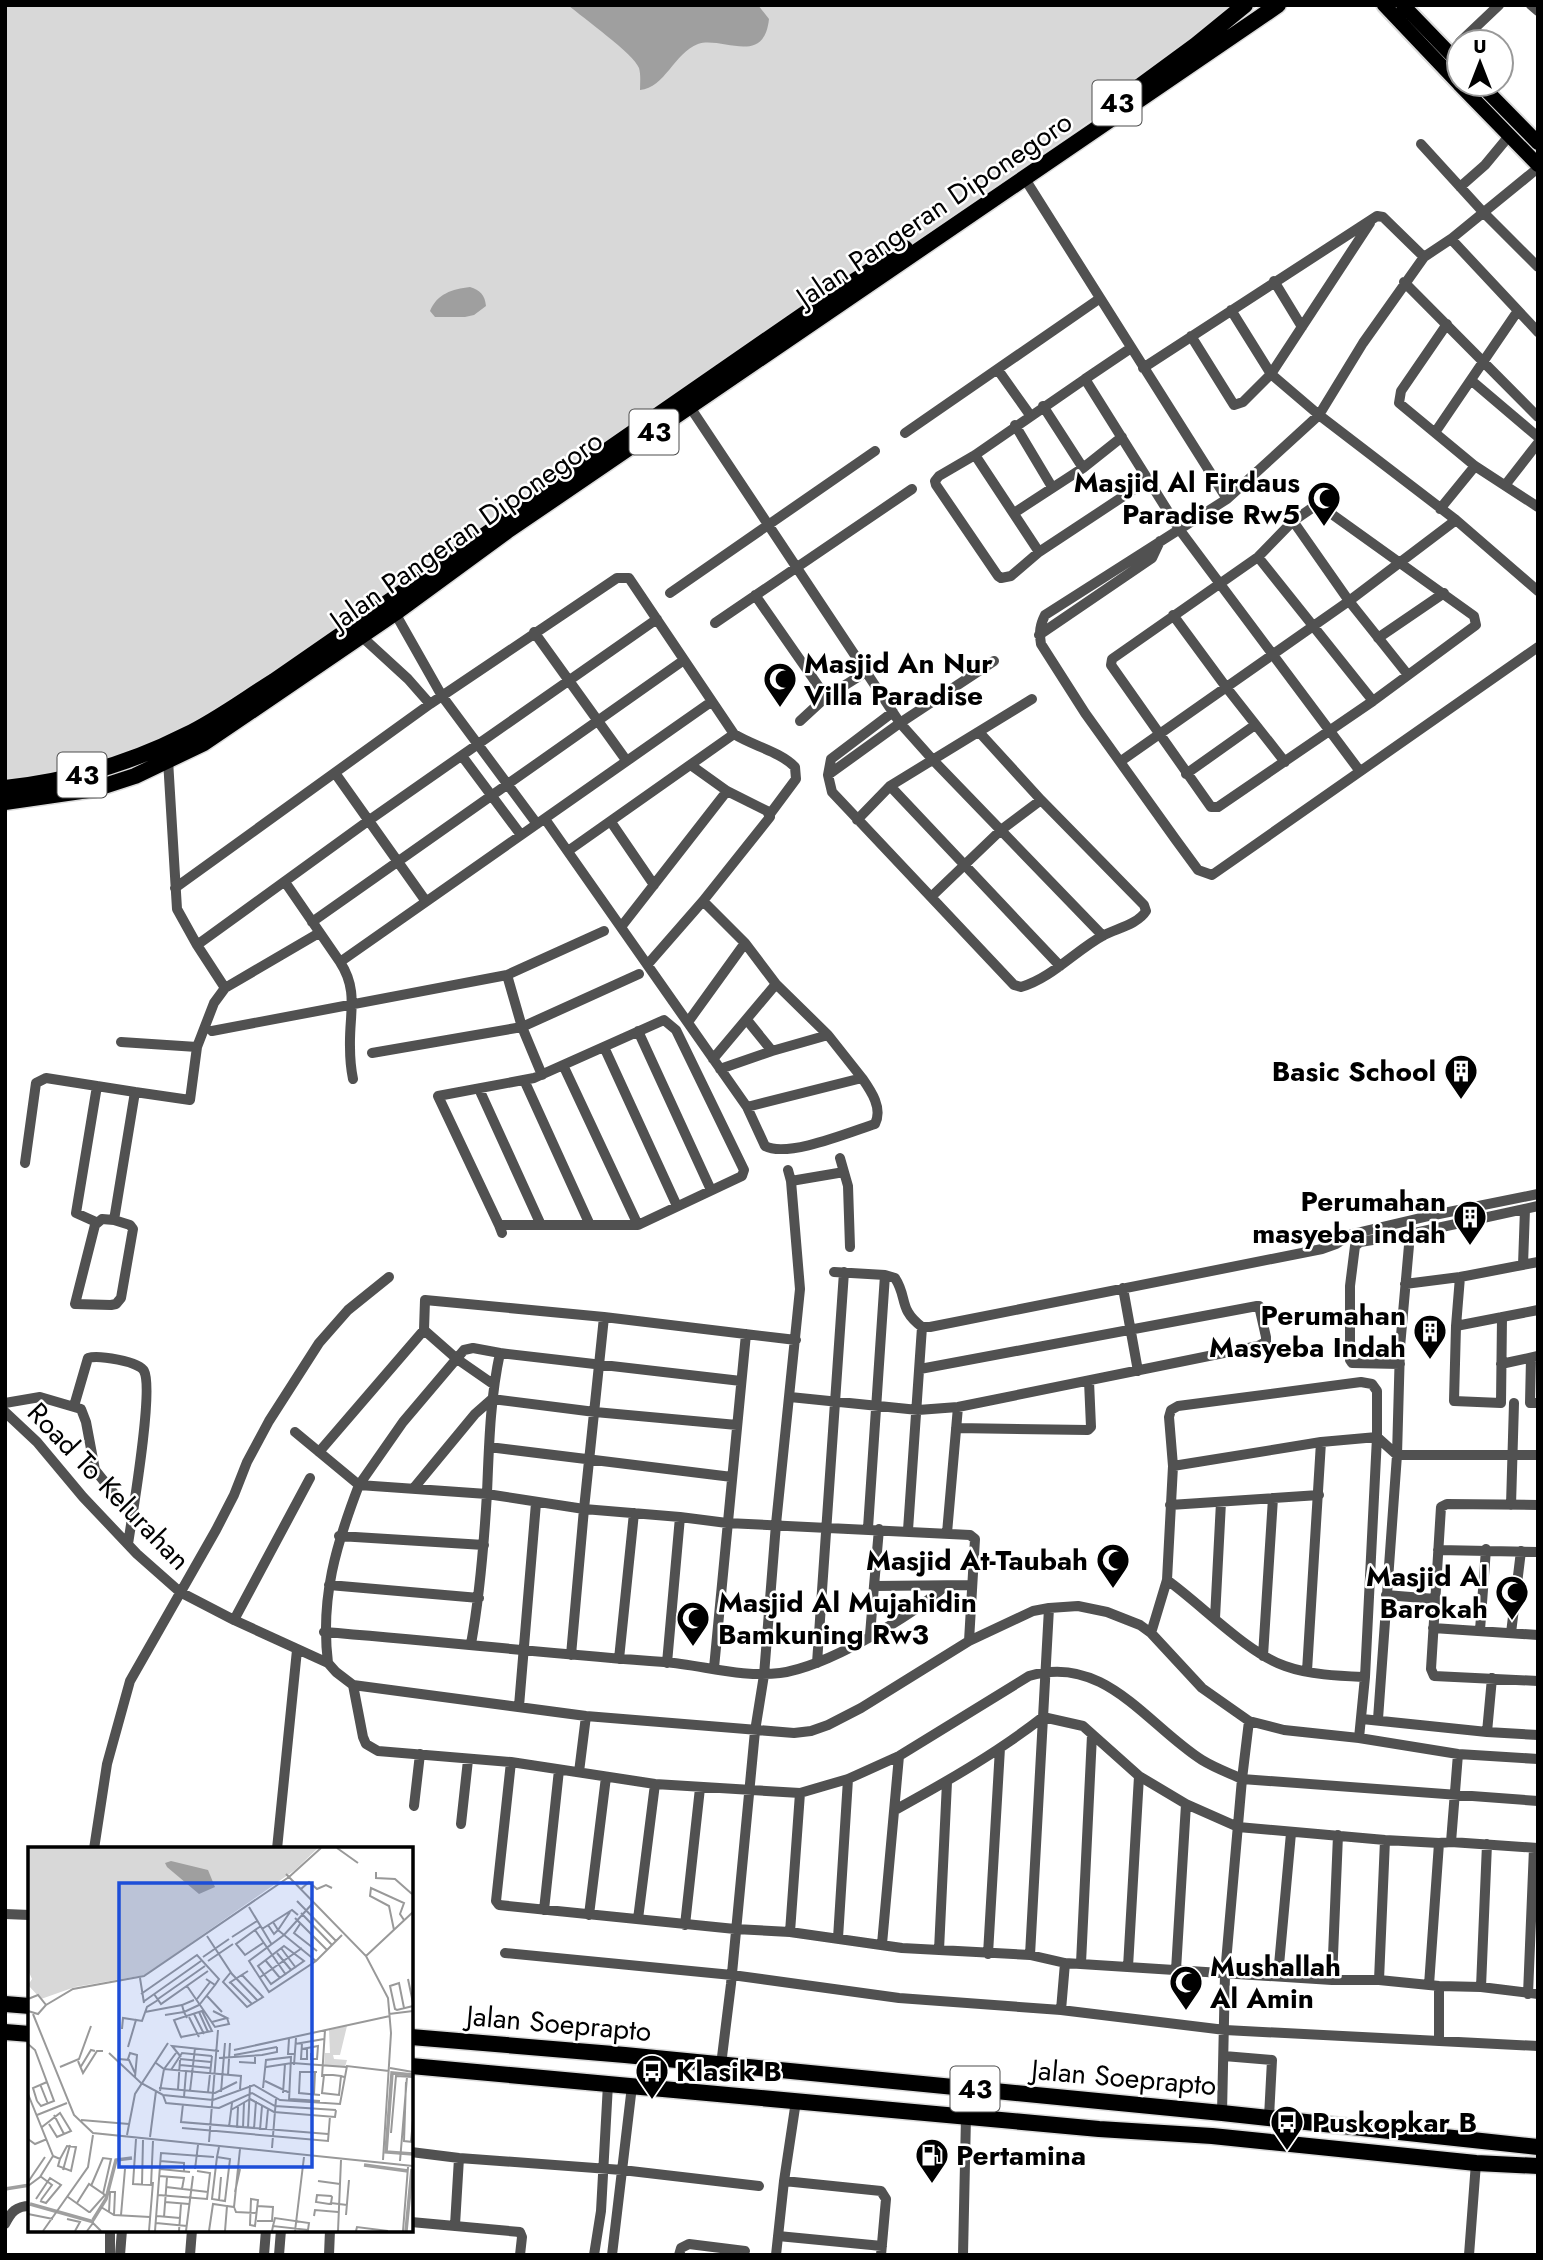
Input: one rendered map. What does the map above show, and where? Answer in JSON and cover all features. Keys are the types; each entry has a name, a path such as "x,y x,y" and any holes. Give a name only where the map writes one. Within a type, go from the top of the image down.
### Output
{"highway":[{"name":"Jalan Pangeran Diponegoro","path":"5,788 78,776 126,762 189,734 274,681 798,318 1058,145 1176,61 1245,5"},
{"name":"Jalan Pangeran Diponegoro","path":"5,802 95,789 135,776 204,743 395,613 507,531 1278,5"},
{"path":"5,2004 28,2006"},
{"path":"5,2032 28,2034"},
{"name":"Jalan Soeprapto","path":"413,2037 1269,2117 1536,2146"},
{"name":"Jalan Soeprapto","path":"413,2066 1536,2166"},
{"path":"1536,2146 1536,2166"}],"main road":[{"path":"1384,5 1445,68"},
{"path":"1403,5 1445,40"},
{"path":"1473,98 1538,167"},
{"path":"1494,98 1538,143"}],"street":[{"path":"1478,28 1499,5"},
{"path":"1531,5 1538,11"},
{"path":"1460,187 1485,165 1509,136"},
{"path":"1421,144 1538,267"},
{"path":"1538,167 1451,239 1424,257 1363,343 1319,415 1227,499 1045,615 1039,635 1041,644 1085,713 1198,870 1212,875 1538,647"},
{"path":"1025,179 1227,499"},
{"path":"1143,368 1373,218 1383,217 1424,257"},
{"path":"1191,336 1234,405 1243,402 1271,374 1373,218"},
{"path":"1451,239 1517,312 1537,330"},
{"path":"1274,281 1302,327"},
{"path":"1405,282 1538,416"},
{"path":"905,433 1099,299"},
{"path":"1231,310 1271,374 1319,415 1456,520 1538,591"},
{"path":"1436,431 1517,312"},
{"path":"1447,324 1401,390 1399,397 1402,406 1436,431 1475,466 1538,507"},
{"path":"1131,348 935,481 1001,578 1011,576 1039,552 1148,480"},
{"path":"998,369 1030,415"},
{"path":"1085,379 1179,529 1359,770"},
{"path":"1472,381 1538,437"},
{"path":"690,407 900,723 1103,936"},
{"path":"1043,407 1083,468"},
{"path":"1015,425 1052,487"},
{"path":"1014,513 1083,468 1122,438"},
{"path":"1506,484 1538,443"},
{"path":"670,593 875,451"},
{"path":"975,455 1039,552"},
{"path":"1440,509 1475,466"},
{"path":"715,623 912,489"},
{"path":"1319,505 1474,615 1476,625 1373,701 1215,808 1209,805 1158,735 1111,662 1113,657 1258,557 1293,521 1319,505"},
{"path":"1121,761 1349,601 1456,520"},
{"path":"1293,521 1349,601 1408,675"},
{"path":"1258,557 1373,701"},
{"path":"175,888 430,704 534,632 623,576 629,578 734,734 789,761 795,767 796,779 770,814 768,821 648,964"},
{"path":"1378,638 1444,593"},
{"path":"755,595 826,697"},
{"path":"395,613 442,696 507,783 568,851 747,1107 765,1146 791,1149 875,1124 878,1115 876,1103 862,1078 828,1035 776,984 744,943 703,901"},
{"path":"1173,615 1285,762"},
{"path":"197,945 368,821 657,619"},
{"path":"534,632 626,760"},
{"path":"360,635 408,679 430,704"},
{"path":"312,922 684,660"},
{"path":"828,775 900,723 994,661"},
{"path":"800,720 826,697 866,672"},
{"path":"857,820 890,786 1032,699"},
{"path":"340,962 711,702"},
{"path":"892,712 831,759 828,775 832,792 1017,986 1026,986 1103,936 1142,918 1146,911 1144,905 979,732"},
{"path":"1186,774 1255,725"},
{"path":"568,851 734,734"},
{"path":"462,757 521,835"},
{"path":"168,760 177,909 225,988"},
{"path":"692,766 727,791 770,814"},
{"path":"335,773 425,901"},
{"path":"890,786 1060,966"},
{"path":"621,928 727,791"},
{"path":"931,897 1001,830 1041,800"},
{"path":"611,822 654,885"},
{"path":"285,882 349,975 352,1003 349,1046 353,1079"},
{"path":"212,1031 507,975 604,931"},
{"path":"25,1163 38,1080 46,1077 190,1100 197,1047 214,1003 225,988 318,933"},
{"path":"688,1022 744,943"},
{"path":"372,1053 522,1027 639,974"},
{"path":"507,975 522,1027 542,1075"},
{"path":"713,1059 776,984"},
{"path":"664,1020 676,1030 744,1170 742,1176 638,1225 541,1225 500,1229 438,1096 542,1075 664,1020"},
{"path":"747,1020 772,1051"},
{"path":"638,1031 711,1190"},
{"path":"720,1069 828,1035"},
{"path":"121,1042 197,1047"},
{"path":"604,1047 677,1206"},
{"path":"563,1065 638,1225"},
{"path":"747,1107 862,1078"},
{"path":"524,1080 590,1225"},
{"path":"96,1222 76,1213 97,1086"},
{"path":"479,1088 541,1225"},
{"path":"114,1220 135,1092"},
{"path":"840,1158 848,1186 850,1247"},
{"path":"721,2065 755,1731 764,1675 800,1289 789,1175 844,1172"},
{"path":"817,1662 835,1402 839,1272 885,1275 896,1279 904,1307 910,1318 922,1327 1322,1249 1352,1234 1538,1194"},
{"path":"1400,1364 1351,1362 1350,1286 1354,1250 1360,1242 1538,1206"},
{"path":"1523,1265 1525,1209"},
{"path":"102,1219 114,1220 130,1225 133,1229 121,1298 111,1305 75,1304 96,1222 102,1219"},
{"path":"1378,1720 1410,1234"},
{"path":"1405,1284 1538,1262"},
{"path":"870,1635 874,1586 876,1406 885,1275"},
{"path":"1460,1277 1454,1401 1534,1403 1534,1357 1501,1364"},
{"path":"94,1847 107,1763 130,1681 228,1507 263,1432 318,1342 348,1310 389,1278"},
{"path":"1123,1288 1138,1371"},
{"path":"319,1452 424,1330 425,1300 604,1317 796,1340"},
{"path":"790,1397 918,1410 958,1406 1258,1346 1266,1342 1266,1337 1257,1306 920,1369"},
{"path":"1456,1326 1538,1310"},
{"path":"571,1655 604,1317"},
{"path":"1501,1403 1502,1317"},
{"path":"908,1530 922,1327"},
{"path":"424,1330 457,1359 494,1384"},
{"path":"714,1668 746,1334"},
{"path":"328,1663 324,1632 329,1585 339,1536 359,1485 403,1422 468,1348 741,1381"},
{"path":"471,1644 484,1545 492,1399 500,1353"},
{"path":"74,1406 88,1358 114,1359 137,1365 145,1371 145,1420 128,1544"},
{"path":"957,1427 1080,1432 1088,1430 1091,1427 1089,1381"},
{"path":"1151,1633 1167,1580 1172,1465 1169,1417 1171,1410 1178,1406 1368,1382 1377,1391 1377,1437 1365,1677 1359,1738"},
{"path":"5,1403 40,1397 81,1409 95,1470 132,1516"},
{"path":"413,1489 475,1414 492,1399 737,1425"},
{"path":"1511,1506 1514,1404"},
{"path":"947,1533 958,1406"},
{"name":"Road To Kelurahan","path":"5,1412 37,1442 83,1497 128,1544 180,1592 328,1663 353,1685"},
{"path":"295,1433 359,1485 487,1494 584,1509 727,1523 970,1535 975,1539 969,1641"},
{"path":"1172,1465 1321,1442 1377,1437 1397,1455 1538,1455"},
{"path":"1307,1671 1321,1442"},
{"path":"489,1447 732,1477"},
{"path":"234,1620 310,1478"},
{"path":"1170,1505 1319,1496"},
{"path":"1263,1656 1273,1498"},
{"path":"1215,1618 1221,1502"},
{"path":"519,1706 536,1503"},
{"path":"1538,1506 1447,1504 1441,1507 1432,1669 1434,1676 1538,1681"},
{"path":"619,1659 634,1513"},
{"path":"667,1662 680,1517"},
{"path":"339,1536 484,1545"},
{"path":"1480,1630 1486,1549"},
{"path":"1438,1550 1538,1552"},
{"path":"1511,1633 1521,1551"},
{"path":"1167,1580 1263,1656 1286,1667 1365,1677"},
{"path":"329,1585 479,1598"},
{"path":"874,1586 972,1585"},
{"path":"324,1632 667,1662 764,1675 792,1671 817,1662 870,1635 928,1600 944,1587"},
{"path":"1386,1595 1435,1599"},
{"path":"1538,1759 1458,1754 1359,1738 1284,1730 1249,1721 1202,1688 1151,1633 1140,1625 1107,1612 1078,1606 1033,1611 969,1641 861,1708 828,1725 794,1733 586,1716 353,1685 366,1744 378,1751 510,1762 655,1784 800,1793 848,1779 899,1756 1029,1676 1045,1671 1063,1671 1090,1677 1110,1688 1203,1760 1242,1779 1455,1797 1538,1801"},
{"path":"1030,1955 1049,1608"},
{"path":"1433,1628 1538,1635"},
{"path":"276,1847 297,1650"},
{"path":"1487,1732 1492,1678"},
{"path":"579,1772 586,1716"},
{"path":"510,1762 496,1903 685,1925 790,1932 939,1950 1030,1955 1065,1964 1332,1980 1379,1980 1434,1986 1481,1987 1533,1994 1536,1848 1385,1840 1238,1827 1185,1804 1139,1776 1083,1726 1043,1717 947,1782 895,1810"},
{"path":"1362,1719 1538,1735"},
{"path":"1222,2113 1225,1974 1249,1721"},
{"path":"1081,1964 1092,1735"},
{"path":"988,1954 1000,1748"},
{"path":"414,1806 420,1754"},
{"path":"1439,2039 1434,1986 1445,1842 1455,1797 1458,1754"},
{"path":"882,1944 899,1756"},
{"path":"461,1824 468,1760"},
{"path":"544,1910 559,1770"},
{"path":"1128,1967 1139,1776"},
{"path":"589,1915 606,1777"},
{"path":"838,1938 848,1779"},
{"path":"939,1950 947,1782"},
{"path":"638,1919 655,1784"},
{"path":"685,1925 700,1788"},
{"path":"790,1932 800,1793"},
{"path":"1176,1970 1185,1804"},
{"path":"1278,1976 1291,1833"},
{"path":"1332,1980 1338,1835"},
{"path":"1379,1980 1385,1840"},
{"path":"1481,1987 1487,1844"},
{"path":"5,1914 28,1915"},
{"path":"505,1954 732,1975 899,1998 1061,2010 1225,2029 1538,2046"},
{"path":"1061,2010 1065,1964"},
{"path":"1224,2056 1272,2060 1269,2117"},
{"path":"594,2255 601,2211 608,2084"},
{"path":"612,2255 632,2086"},
{"path":"776,2255 796,2101"},
{"path":"963,2255 966,2116"},
{"path":"413,2152 604,2168 759,2186"},
{"path":"455,2225 458,2158"},
{"path":"1469,2255 1476,2162"},
{"path":"778,2236 882,2250 886,2199 881,2191 784,2181"},
{"path":"5,2224 9,2216 24,2207"},
{"path":"413,2222 520,2232 520,2255"},
{"path":"110,2232 110,2255"},
{"path":"120,2255 122,2232"},
{"path":"190,2255 192,2232"},
{"path":"264,2255 266,2232"},
{"path":"279,2255 281,2232"},
{"path":"329,2255 330,2232"},
{"path":"679,2255 681,2248 689,2244 745,2251"}],"shaded area":[{"path":"5,5 1259,5 207,730 5,792"},
{"path":"568,5 758,5 769,19 765,34 759,42 751,46 698,44 682,55 656,83 640,90 640,71 635,62"},
{"path":"470,287 481,294 486,306 474,315 435,317 430,311 446,293"}],"waterway":[{"path":"5,2189 28,2185"}],"place":[{"name":"Masjid Al Firdaus Paradise Rw5","path":"1324,528"},
{"name":"Masjid An Nur Villa Paradise","path":"780,709"},
{"name":"Basic School","path":"1461,1101"},
{"name":"Perumahan masyeba indah","path":"1470,1247"},
{"name":"Perumahan Masyeba Indah","path":"1430,1361"},
{"name":"Masjid At-Taubah","path":"1113,1590"},
{"name":"Masjid Al Barokah","path":"1512,1622"},
{"name":"Masjid Al Mujahidin Bamkuning Rw3","path":"693,1648"},
{"name":"Mushallah Al Amin","path":"1186,2012"},
{"name":"Klasik B","path":"652,2101"},
{"name":"Puskopkar B","path":"1287,2152"},
{"name":"Pertamina","path":"932,2185"}]}
